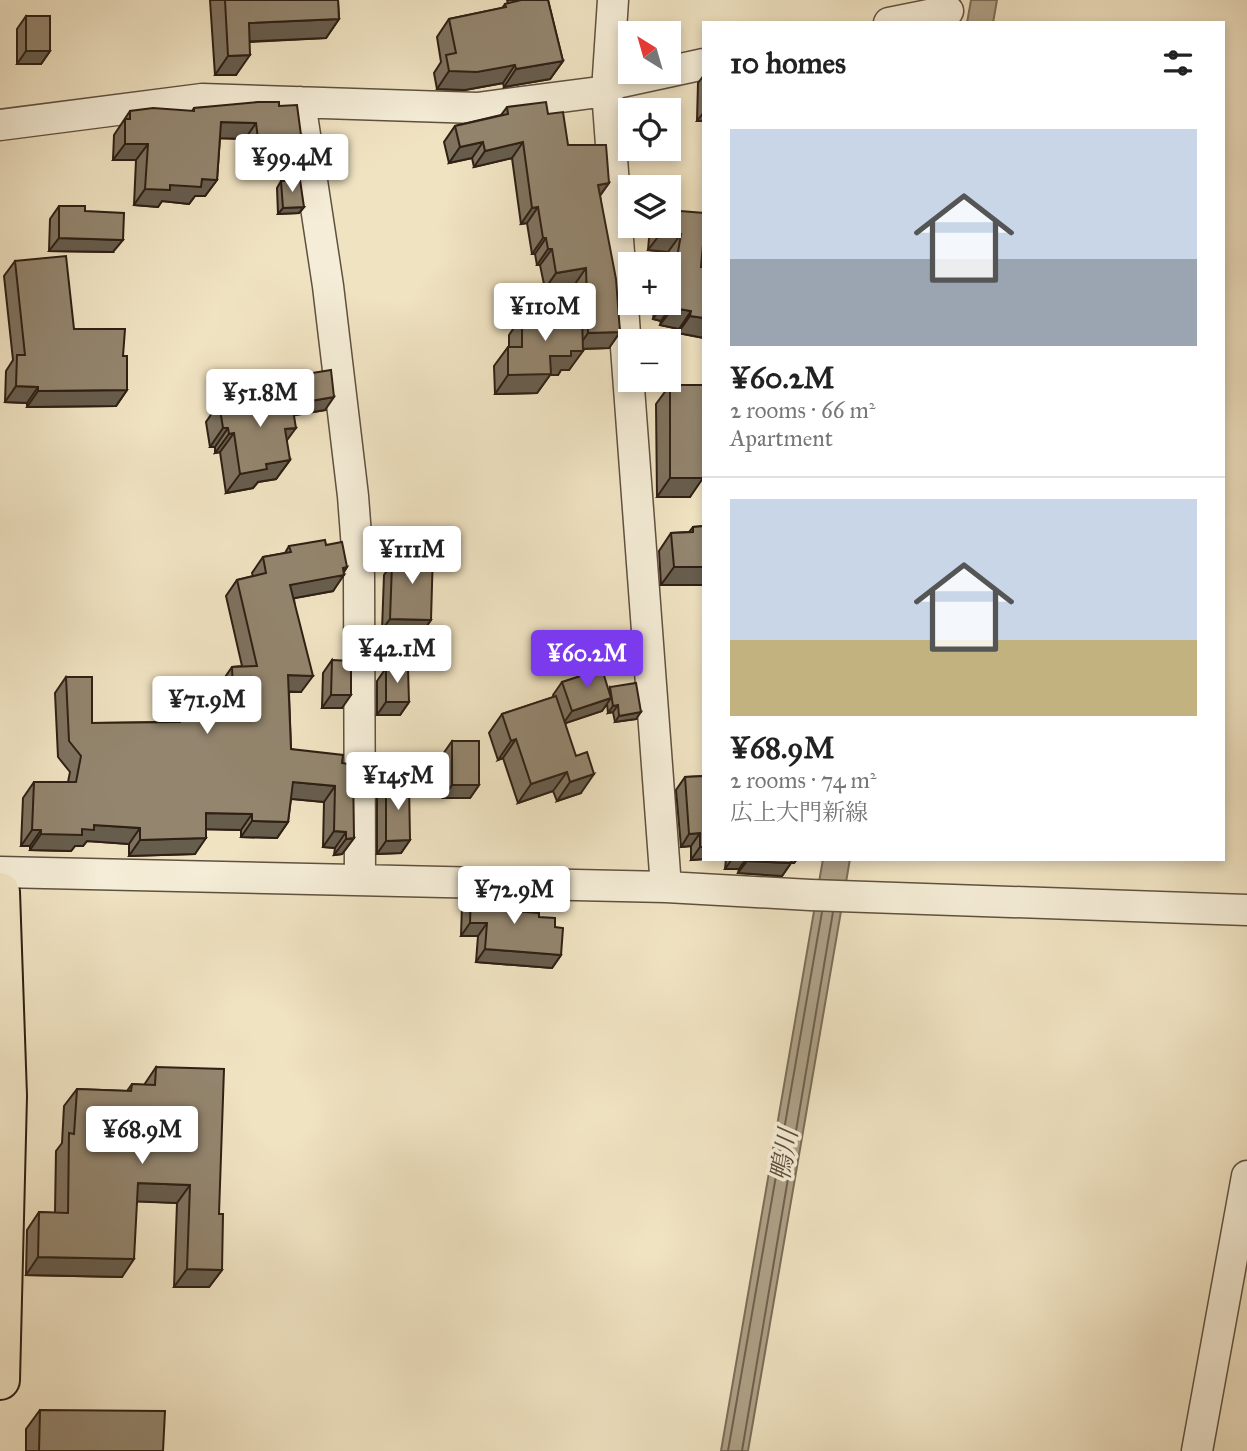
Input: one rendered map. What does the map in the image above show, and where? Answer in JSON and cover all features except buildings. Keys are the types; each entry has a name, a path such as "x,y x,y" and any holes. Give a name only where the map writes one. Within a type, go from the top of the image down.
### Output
{"main road":[{"path":"0,892 7,1096 0,1380"}],"street":[{"path":"613,0 607,88 666,887"},
{"path":"898,21 948,10"},
{"path":"0,125 202,99 477,108 607,88 702,64"},
{"path":"300,102 332,314 354,509 359,575 360,878"},
{"path":"0,872 360,878 666,887 854,897 1247,910"},
{"path":"1197,1451 1247,1176"}],"water":[{"path":"971,0 997,0 993,21 967,21"},
{"name":"鴨川","path":"823,861 850,861 748,1451 721,1451"}]}
